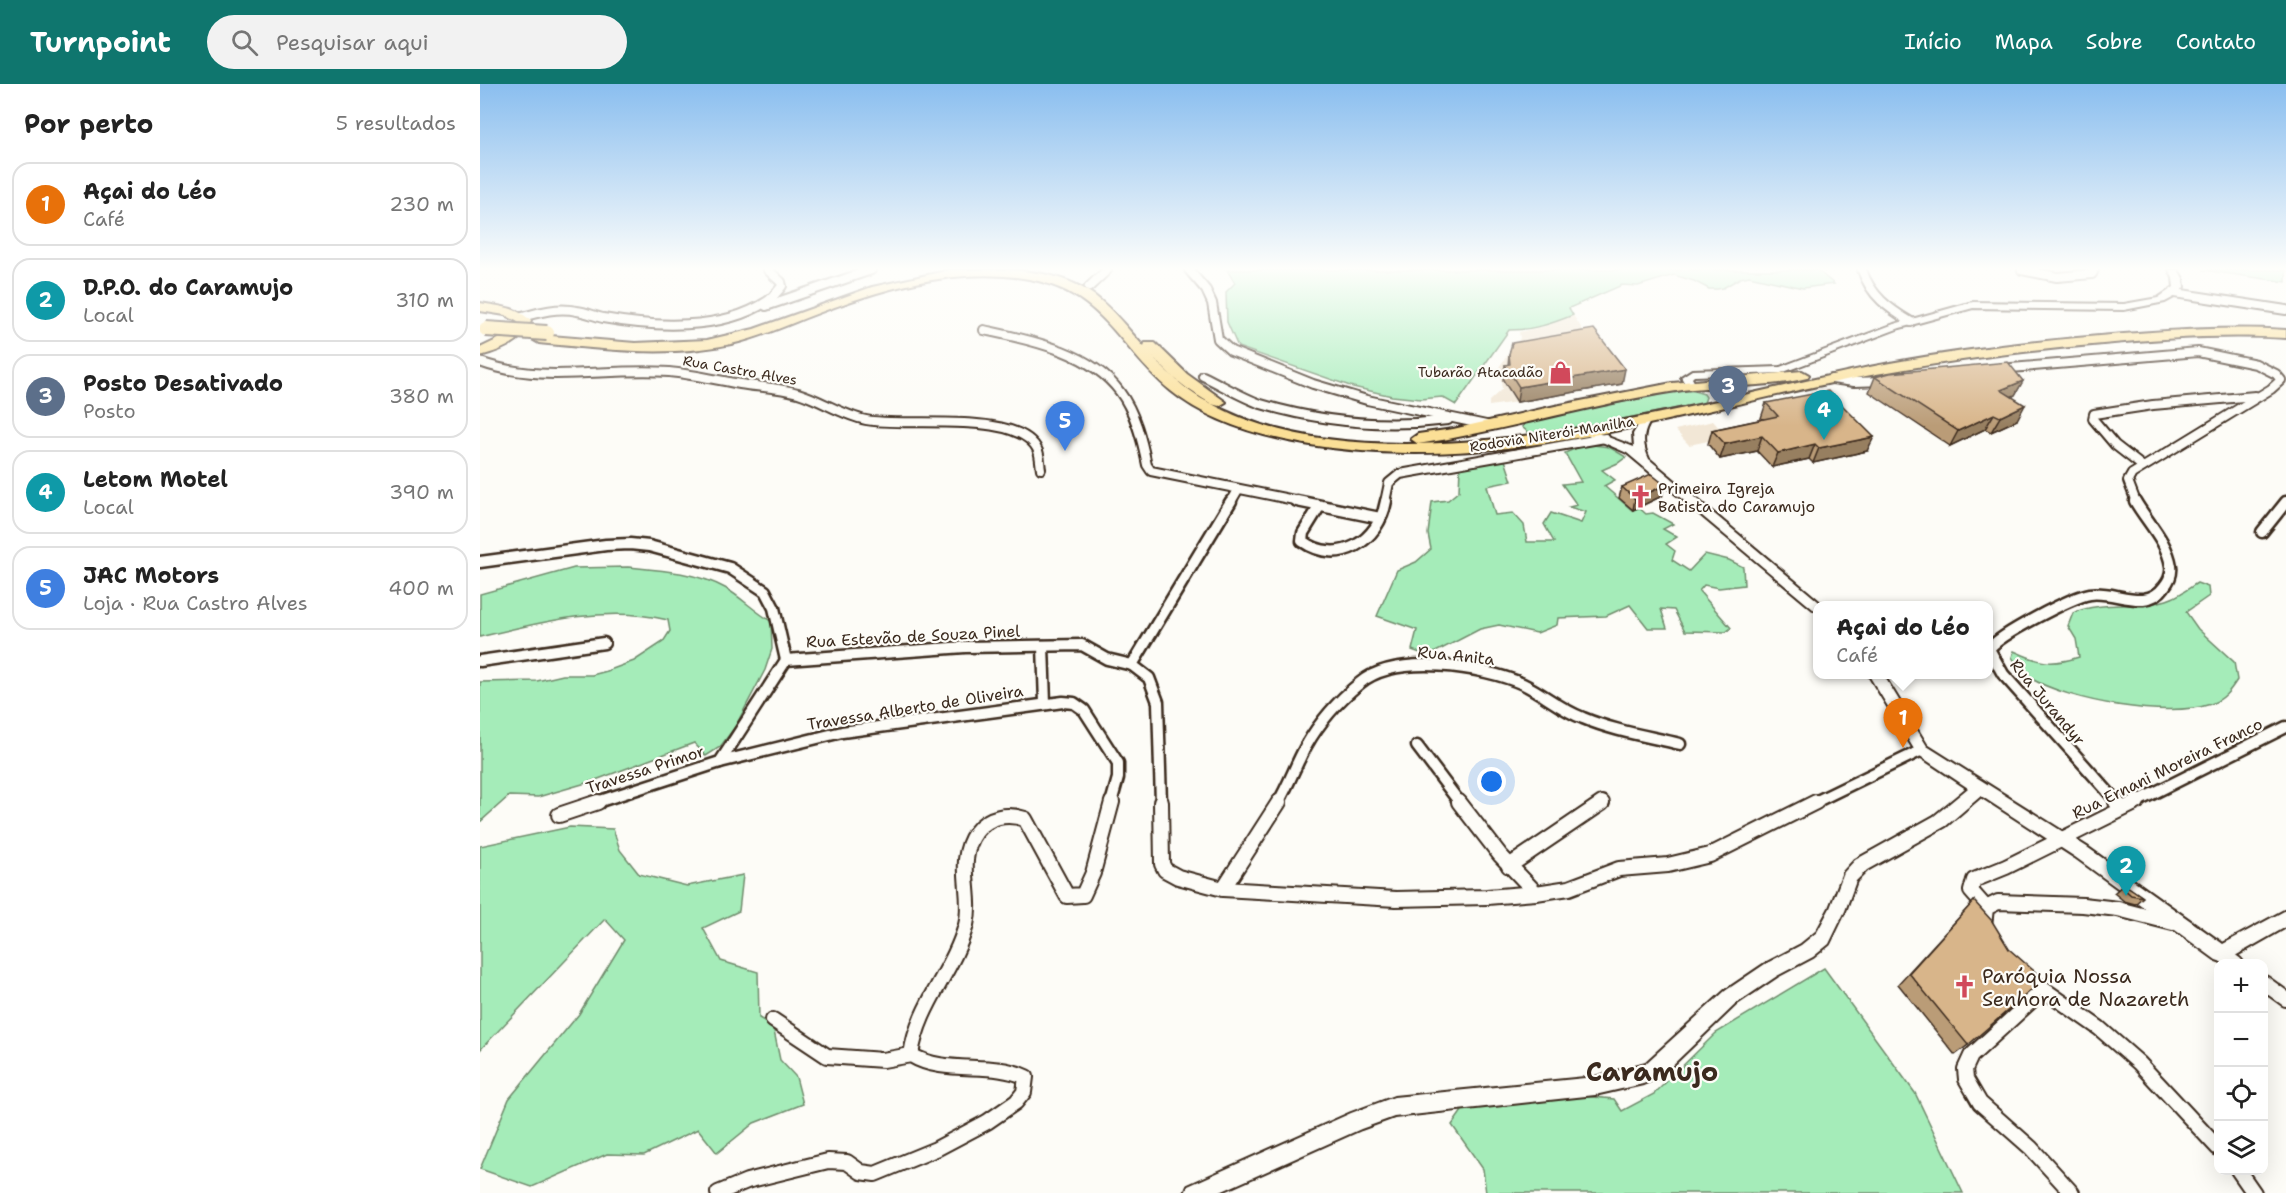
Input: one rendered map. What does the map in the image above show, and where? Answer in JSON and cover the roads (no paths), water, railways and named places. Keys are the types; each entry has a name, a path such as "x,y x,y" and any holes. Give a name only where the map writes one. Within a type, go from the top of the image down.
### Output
{"highway":[{"path":"480,352 498,346 516,334 525,325 524,322"},
{"name":"Rodovia Niterói-Manilha","path":"543,336 646,342 701,340 768,322"},
{"name":"Rodovia Niterói-Manilha","path":"482,330 640,348 698,346 754,333 784,322"},
{"name":"Rodovia Niterói-Manilha","path":"1113,322 1177,390 1197,402 1262,428 1307,439 1394,449 1486,446 1583,431 1714,407 1831,379 1969,354 2202,332 2239,331 2286,334"},
{"name":"Rodovia Niterói-Manilha","path":"1128,322 1176,371 1209,396 1235,410 1299,429 1376,440 1422,438 1491,426 1555,410 1691,385 1792,377 1890,358 1971,347 2216,325 2286,328"},
{"path":"1754,381 1773,371"},
{"path":"1691,385 1707,388 1714,395 1714,407"},
{"path":"1519,419 1515,424 1519,432 1538,438"}],"street":[{"path":"1214,322 1218,339 1231,351 1313,384 1367,400 1491,426"},
{"path":"1691,385 1686,377 1692,373 1773,371 1911,322"},
{"path":"984,330 1047,346 1080,361 1108,378 1120,393 1132,416 1152,471 1380,518"},
{"path":"1989,370 2198,352 2230,357 2268,369 2279,375 2281,380 2259,396 2142,466 2117,447 2092,419 2094,414 2153,405 2259,396"},
{"name":"Rua Castro Alves","path":"480,362 499,369 556,375 583,376 621,371 680,373 798,393 865,420 900,424 994,425 1031,441 1038,451 1041,469"},
{"path":"1203,376 1259,404 1298,413 1371,424 1434,423 1454,419"},
{"path":"1831,379 1854,382 1892,380"},
{"path":"1645,462 1637,439 1638,430 1647,419"},
{"path":"1583,431 1631,450 1813,602"},
{"path":"1319,507 1303,533 1302,541 1308,546 1325,550 1348,549 1361,545 1376,530 1385,505 1388,483 1393,477 1605,438"},
{"name":"Rua Jurandyr","path":"1993,644 2082,596 2098,593 2147,599 2155,597 2165,588 2171,569 2169,561 2153,527 2129,487 2128,481 2132,474 2142,466"},
{"path":"1238,490 1132,665 1144,671 1152,681 1160,710 1162,864 1166,870 1178,877 1222,889 1396,899 1487,897 1569,888 1619,869 1668,865 1710,855 1887,765 1922,750"},
{"path":"2262,532 2286,502"},
{"path":"480,562 606,545 630,544 650,546 730,568 765,591 774,608 786,660"},
{"path":"480,661 604,643"},
{"name":"Rua Estevão de Souza Pinel","path":"786,660 965,647 1082,645 1107,659 1132,665"},
{"name":"Rua Estevão de Souza Pinel","path":"1043,646 1045,703"},
{"name":"Rua Jurandyr","path":"1993,656 2003,674 2030,707 2122,808"},
{"name":"Travessa Primor","path":"559,815 720,762 786,660"},
{"name":"Rua Anita","path":"1222,889 1279,802 1315,732 1368,676 1407,666 1434,666 1494,674 1534,689 1569,712 1603,726 1680,744"},
{"path":"1878,679 1922,750 2062,839 2229,959 2286,918"},
{"name":"Travessa Alberto de Oliveira","path":"720,762 842,732 1045,703 1074,703 1084,710 1112,751 1118,763 1118,778 1093,873 1083,895 1067,896 1025,819 1013,815 1000,816 983,825 967,851 964,864 969,906 953,955 911,1039 911,1055"},
{"name":"Rua Ernani Moreira Franco","path":"1986,908 1971,891 1974,880 2062,839 2286,727"},
{"path":"1417,746 1509,866 1536,893"},
{"path":"1195,1193 1358,1120 1394,1107 1595,1086 1643,1076 1653,1070 1731,997 1771,970 1807,951 1823,938 1837,911 1850,877 1861,865 1940,821 1979,788"},
{"path":"1509,866 1602,803"},
{"path":"1991,938 1985,930 1983,919 1986,908 1998,902 2083,905 2118,909 2182,926"},
{"path":"2014,966 2037,987 2099,1028 2139,1063 2214,1144"},
{"path":"2268,986 2286,999"},
{"path":"2037,987 2030,1002 1971,1056 1965,1069 1966,1079 1976,1096 2031,1148 2072,1193"},
{"path":"718,1193 747,1181 828,1161 847,1162 861,1172 875,1173 936,1149 987,1122 1016,1102 1024,1092 1026,1077 1016,1072 952,1066 919,1060 911,1055 884,1060 827,1056 773,1020"},
{"path":"2241,1175 2254,1193"}],"place":[{"name":"Tubarão Atacadão","path":"1561,372"},
{"name":"Posto Desativado","path":"1728,416"},
{"name":"Letom Motel","path":"1824,440"},
{"name":"JAC Motors","path":"1065,451"},
{"name":"Primeira Igreja Batista do Caramujo","path":"1640,497"},
{"name":"Açai do Léo","path":"1903,748"},
{"name":"D.P.O. do Caramujo","path":"2126,896"},
{"name":"Paróquia Nossa Senhora de Nazareth","path":"1964,987"}],"district":[{"name":"Caramujo","path":"1652,1072"}]}
